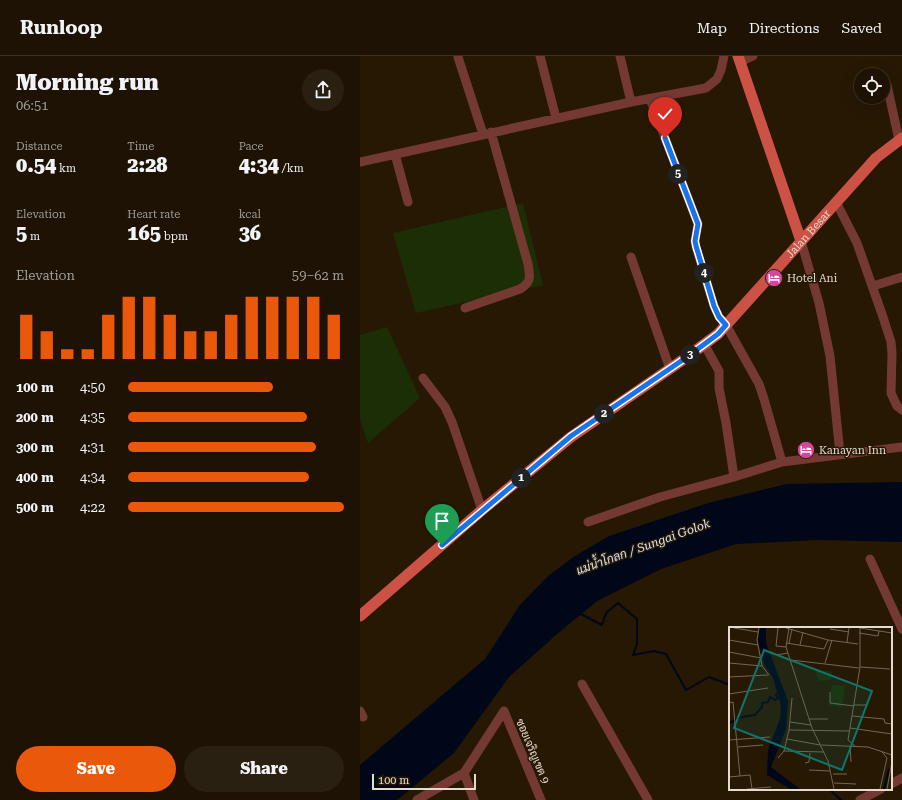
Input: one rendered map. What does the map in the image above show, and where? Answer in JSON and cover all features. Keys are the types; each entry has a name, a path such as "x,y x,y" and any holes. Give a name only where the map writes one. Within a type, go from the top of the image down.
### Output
{"main road":[{"path":"739,59 801,241"},
{"name":"Jalan Besar","path":"360,616 482,510 571,436 670,369 718,334 876,158 900,139"}],"street":[{"path":"540,56 556,118"},
{"path":"620,56 631,102"},
{"path":"360,162 556,118 706,88 716,79 721,70 724,56"},
{"path":"739,59 753,56"},
{"path":"458,57 487,133 528,264 530,275 527,285 520,289 465,308"},
{"path":"650,99 698,224 695,241 714,306 759,384 782,462"},
{"path":"890,100 900,139"},
{"path":"395,154 408,202"},
{"path":"836,202 857,243 891,342 891,393 897,406 902,410"},
{"path":"801,241 820,303 830,356 840,454"},
{"path":"631,257 670,369"},
{"path":"873,286 902,277"},
{"path":"704,344 719,371 719,388 734,477"},
{"path":"423,378 445,407 452,422 482,510"},
{"path":"588,522 660,497 782,462 902,447"},
{"path":"870,559 902,629"},
{"path":"582,684 648,800"},
{"name":"ซอยเจริญเขต 9","path":"464,773 504,711 541,800"},
{"path":"419,799 464,773 474,800"},
{"path":"892,783 902,778"},
{"path":"860,800 879,790"}],"green space":[{"path":"523,203 543,285 416,313 393,233"},
{"path":"387,327 420,398 368,443 360,419 360,335"}],"water":[{"name":"แม่น้ำโกลก / Sungai Golok","path":"902,482 902,542 819,540 736,544 661,569 597,601 557,634 509,677 454,753 397,800 360,800 360,765 485,659 520,605 548,576 575,556 609,536 708,503 787,484"}],"waterway":[{"path":"579,613 602,625 606,613 618,603 637,619 637,644 633,655 654,651 666,654 686,690 709,677 729,685"},
{"path":"830,790 841,800"}],"place":[{"name":"Hotel Ani","path":"774,278"},
{"name":"Kanayan Inn","path":"806,450"}],"route":[{"path":"442,545 571,436 687,357 718,334 726,325 719,317 714,306 695,241 698,224 679,178 665,138"}]}
